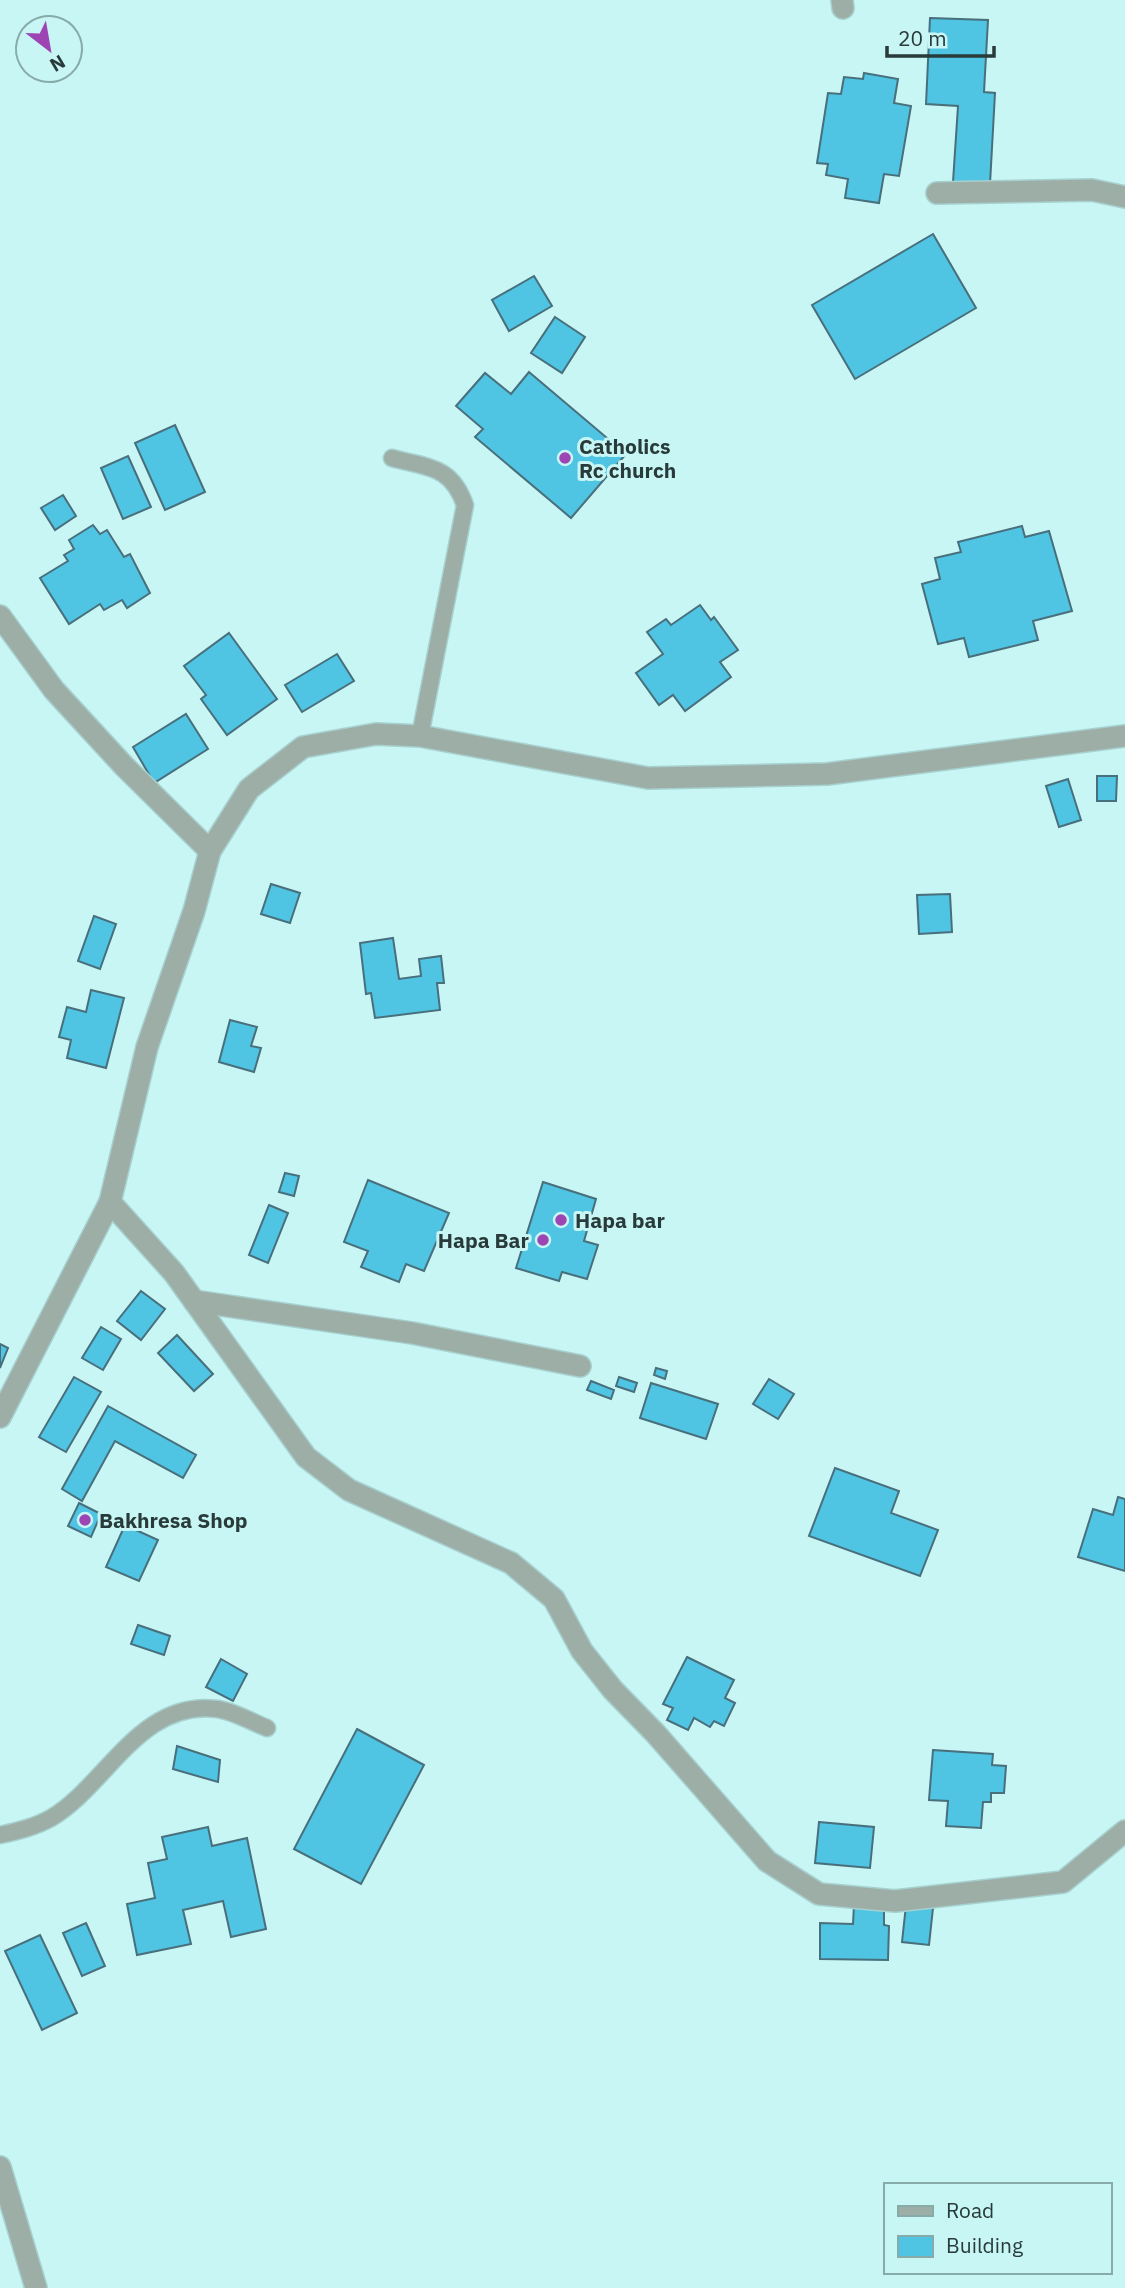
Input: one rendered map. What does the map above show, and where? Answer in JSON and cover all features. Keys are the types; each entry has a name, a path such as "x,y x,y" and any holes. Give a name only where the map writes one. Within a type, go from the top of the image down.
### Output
{"street":[{"path":"937,193 1092,190 1125,197"},
{"path":"0,616 54,690 124,766 210,851"},
{"path":"0,1417 110,1202 147,1047 194,911 210,851 249,789 303,747 376,734 420,736 648,778 827,774 1125,737"},
{"path":"110,1202 150,1244 194,1300 306,1458 349,1490 511,1563 554,1599 582,1651 613,1690 656,1734 767,1861 819,1894 895,1901 1063,1882 1125,1831"},
{"path":"194,1300 412,1333 580,1366"},
{"path":"0,2167 36,2288"}],"lane":[{"path":"392,458 441,471 458,484 465,505 420,736"},
{"path":"0,1835 52,1818 74,1801 136,1736 180,1712 216,1709 267,1728"}],"building":[{"path":"930,18 988,20 984,92 995,93 990,184 953,182 958,106 926,104"},
{"path":"864,73 898,79 894,103 911,106 899,176 884,174 879,203 845,198 848,179 826,175 828,164 817,163 828,93 841,94 844,77 863,79"},
{"path":"933,234 976,308 855,379 812,305"},
{"path":"534,276 552,306 509,331 492,300"},
{"path":"555,317 585,337 562,373 531,353"},
{"path":"529,372 626,454 571,518 475,437 483,429 456,406 485,373 511,394"},
{"path":"175,425 205,492 165,510 135,443"},
{"path":"128,456 151,507 123,519 101,468"},
{"path":"63,495 76,516 55,530 41,508"},
{"path":"93,525 100,534 107,530 124,557 130,554 150,593 127,608 122,600 104,610 100,604 69,624 40,578 68,561 64,555 74,549 69,540"},
{"path":"1022,526 1025,537 1049,531 1072,611 1033,621 1038,640 969,657 964,638 938,644 922,584 940,579 935,558 961,552 958,542"},
{"path":"700,605 711,620 714,617 738,650 720,662 731,677 685,711 673,695 659,705 636,673 663,654 647,632 666,619 671,625"},
{"path":"229,633 277,699 227,735 201,699 206,695 184,666"},
{"path":"337,654 354,681 302,712 285,685"},
{"path":"186,714 208,749 154,783 133,747"},
{"path":"1097,776 1117,776 1116,801 1097,801"},
{"path":"1068,779 1081,820 1059,827 1046,786"},
{"path":"271,884 300,893 290,923 261,914"},
{"path":"950,894 952,932 919,934 917,895"},
{"path":"94,916 116,924 100,969 78,961"},
{"path":"393,938 399,979 421,976 419,959 441,956 444,983 437,983 440,1010 375,1018 371,993 366,994 360,943"},
{"path":"91,990 124,998 106,1068 67,1058 71,1040 59,1037 67,1007 86,1012"},
{"path":"230,1020 257,1027 251,1046 261,1048 254,1072 219,1062"},
{"path":"285,1173 299,1176 294,1196 279,1192"},
{"path":"368,1180 449,1213 424,1271 406,1264 399,1282 361,1267 368,1251 344,1242"},
{"name":"Hapa bar","path":"543,1182 596,1199 584,1241 598,1245 587,1279 562,1272 559,1281 516,1268"},
{"path":"269,1205 288,1213 268,1263 249,1255"},
{"path":"141,1291 165,1309 141,1340 117,1321"},
{"path":"101,1327 121,1339 103,1370 82,1358"},
{"path":"177,1335 213,1374 194,1391 158,1353"},
{"path":"0,1344 8,1348 0,1368"},
{"path":"656,1368 667,1371 665,1379 654,1375"},
{"path":"74,1377 101,1392 66,1452 39,1437"},
{"path":"619,1377 637,1383 634,1392 616,1386"},
{"path":"769,1379 794,1394 778,1419 753,1404"},
{"path":"591,1381 614,1390 611,1399 587,1390"},
{"path":"651,1383 718,1404 706,1439 640,1418"},
{"path":"108,1406 196,1455 183,1478 115,1441 82,1501 62,1489"},
{"path":"835,1468 899,1491 891,1513 938,1530 920,1576 809,1536"},
{"path":"1118,1497 1125,1499 1125,1571 1078,1557 1093,1509 1113,1515"},
{"name":"Bakhresa Shop","path":"79,1503 101,1514 91,1537 68,1526"},
{"path":"125,1525 158,1540 139,1581 106,1567"},
{"path":"138,1625 170,1636 164,1655 131,1644"},
{"path":"687,1657 734,1680 725,1698 735,1703 724,1726 714,1721 710,1727 694,1718 688,1730 667,1720 673,1708 663,1704"},
{"path":"221,1659 247,1674 233,1701 206,1687"},
{"path":"357,1729 424,1765 361,1884 294,1849"},
{"path":"177,1746 220,1760 218,1782 173,1769"},
{"path":"933,1750 993,1754 992,1765 1006,1766 1004,1793 991,1793 991,1802 983,1802 981,1828 946,1826 948,1801 929,1800"},
{"path":"819,1822 874,1827 870,1868 815,1863"},
{"path":"208,1827 212,1846 247,1838 266,1929 231,1937 223,1901 183,1910 191,1944 137,1955 127,1904 155,1898 148,1863 167,1859 162,1837"},
{"path":"854,1904 884,1906 884,1925 889,1926 888,1960 820,1959 820,1923 853,1924"},
{"path":"906,1905 933,1908 929,1945 902,1942"},
{"path":"86,1923 105,1966 82,1976 63,1933"},
{"path":"40,1935 77,2013 42,2030 5,1951"}],"place":[{"name":"Catholics Rc church","path":"565,458"},
{"name":"Hapa bar","path":"561,1220"},
{"name":"Hapa Bar","path":"543,1240"},
{"name":"Bakhresa Shop","path":"85,1520"}]}
